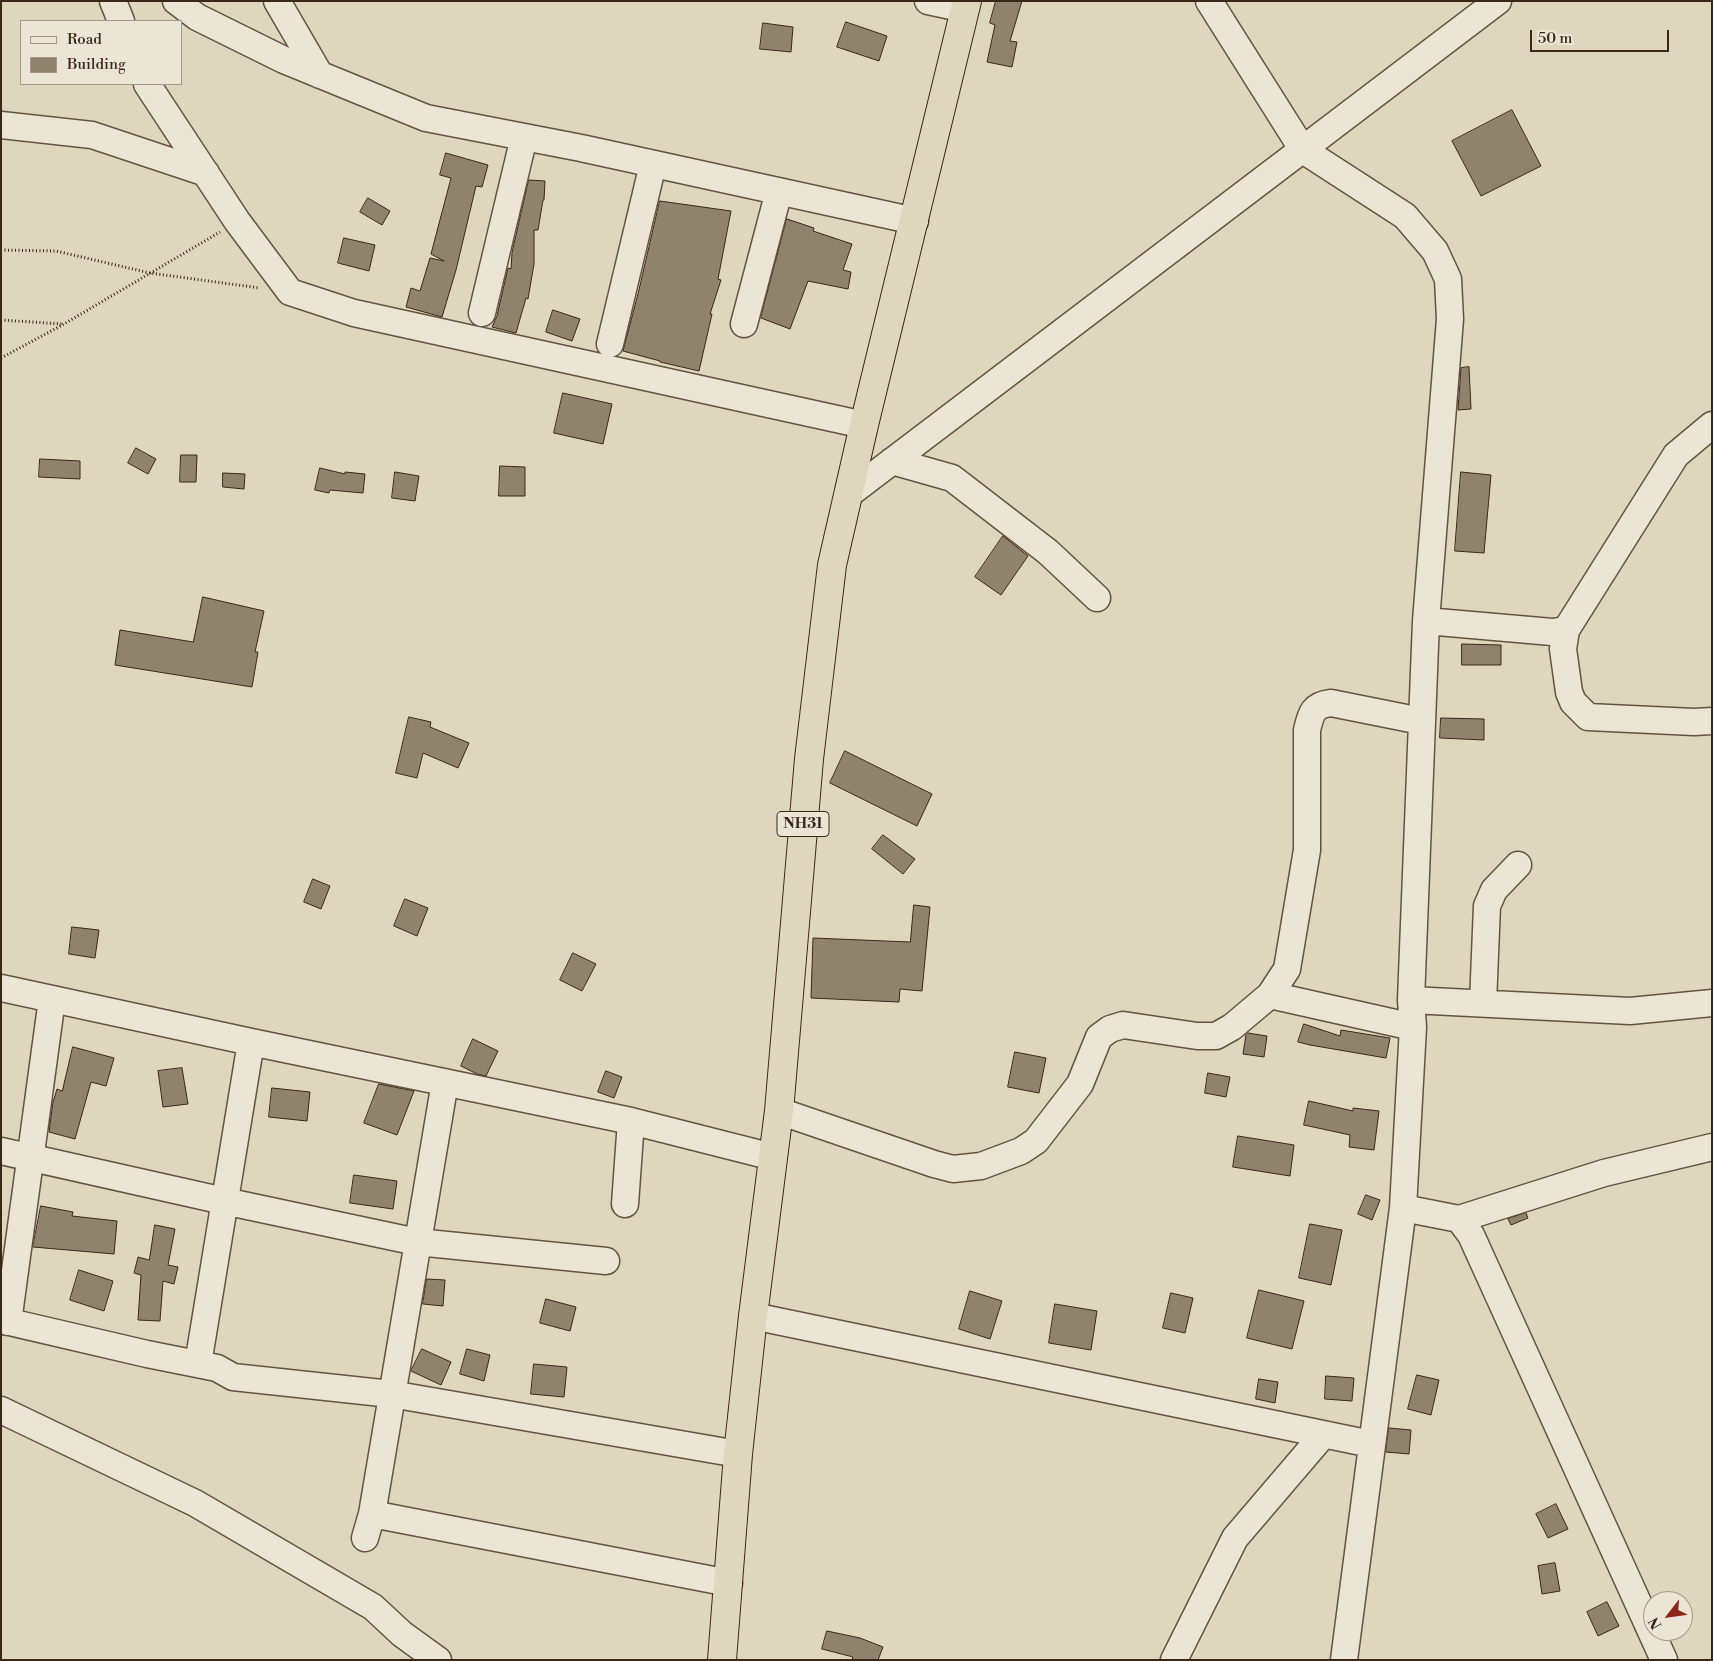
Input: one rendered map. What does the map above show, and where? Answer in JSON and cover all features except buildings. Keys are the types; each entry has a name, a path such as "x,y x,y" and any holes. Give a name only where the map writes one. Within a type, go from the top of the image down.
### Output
{"highway":[{"name":"NH31","path":"722,1660 738,1454 779,1111 809,759 832,565 966,5"}],"street":[{"path":"113,1 121,20"},
{"path":"176,1 198,17 284,60 426,118 653,164 915,221"},
{"path":"278,1 320,75"},
{"path":"928,1 966,5"},
{"path":"1209,1 1303,150 1404,216 1435,251 1448,279 1450,319 1426,621 1421,721 1412,1000 1413,1027 1403,1208 1344,1660"},
{"path":"849,494 1498,1"},
{"path":"148,85 237,221 290,292 354,313 864,425"},
{"path":"1,125 92,135 206,173"},
{"path":"482,313 524,137"},
{"path":"610,344 653,164"},
{"path":"744,324 779,191"},
{"path":"1712,426 1676,455 1566,630 1563,649 1569,692 1573,702 1588,717 1694,722 1712,721"},
{"path":"892,462 952,478 1048,552 1097,598"},
{"path":"1426,621 1552,632 1566,630"},
{"path":"779,1111 934,1164 953,1169 981,1166 1021,1151 1036,1141 1080,1084 1099,1037 1110,1029 1123,1025 1197,1036 1216,1036 1232,1027 1270,995 1287,969 1307,850 1307,730 1310,714 1321,704 1331,703 1421,721"},
{"path":"1482,1003 1487,906 1494,890 1518,865"},
{"path":"1,988 631,1121 773,1157"},
{"path":"1270,995 1413,1027"},
{"path":"52,999 31,1157 5,1321 217,1368 233,1377 391,1394 738,1454"},
{"path":"1412,1000 1630,1011 1712,1003"},
{"path":"198,1364 251,1042"},
{"path":"445,1082 368,1526 729,1583"},
{"path":"625,1204 631,1121"},
{"path":"1403,1208 1459,1219 1604,1173 1712,1147"},
{"path":"1,1151 417,1242 606,1261"},
{"path":"1459,1219 1471,1235 1664,1660"},
{"path":"753,1316 1371,1444"},
{"path":"1,1410 196,1503 373,1607 402,1634 438,1660"},
{"path":"1177,1659 1235,1538 1324,1435"}],"path":[{"path":"1,358 64,324 237,221"},
{"path":"1,250 56,252 150,273 290,292"},
{"path":"1,320 64,324"}]}
